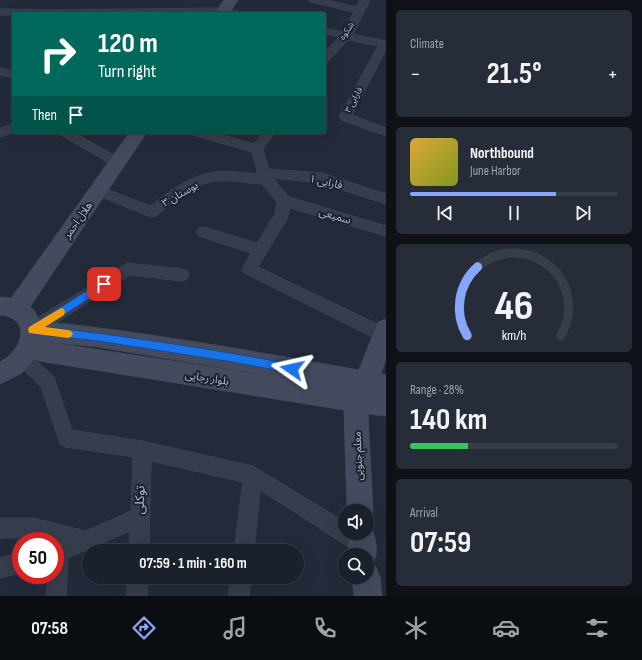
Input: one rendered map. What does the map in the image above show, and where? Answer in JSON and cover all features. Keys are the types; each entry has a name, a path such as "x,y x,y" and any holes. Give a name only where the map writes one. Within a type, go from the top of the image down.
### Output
{"street":[{"path":"53,12 61,0"},
{"path":"314,0 360,11"},
{"name":"شکوه","path":"326,57 347,35 365,0"},
{"path":"160,12 224,10"},
{"path":"0,12 12,12"},
{"path":"326,31 385,44"},
{"name":"فارابی ۳","path":"385,44 345,117 386,132"},
{"path":"374,63 386,67"},
{"path":"0,71 12,74"},
{"path":"0,133 12,129"},
{"path":"69,134 118,163"},
{"name":"هلال احمر","path":"8,307 99,190 139,134"},
{"path":"204,134 257,149"},
{"path":"257,149 268,134"},
{"path":"257,149 265,176 284,201 282,215 249,269 385,332 369,390"},
{"name":"بوستان ٣","path":"99,190 152,212 169,198 187,188 214,177 265,176"},
{"name":"فارابی ۱","path":"265,176 322,178 386,199"},
{"name":"سمیعی","path":"284,201 386,231"},
{"path":"204,232 261,250"},
{"path":"0,373 9,369 28,346 128,268 182,275"},
{"path":"8,307 24,314 30,321 28,346 48,382 66,438 142,450 253,475 362,544"},
{"name":"بلوار رجایی","path":"28,346 369,390 386,406"},
{"name":"معلم جنوبی","path":"361,504 369,390"},
{"name":"توکلی","path":"139,544 142,450"},
{"path":"245,544 253,475"},
{"path":"64,551 140,516"},
{"path":"0,528 33,528 87,541"},
{"path":"0,568 12,565"},
{"path":"56,584 56,596"},
{"path":"137,596 138,584"},
{"path":"239,596 240,584"},
{"path":"367,584 368,596"}],"slow traffic":[{"path":"61,312 32,330 68,334"}],"route":[{"path":"104,284 32,330 98,337 292,369"}]}
